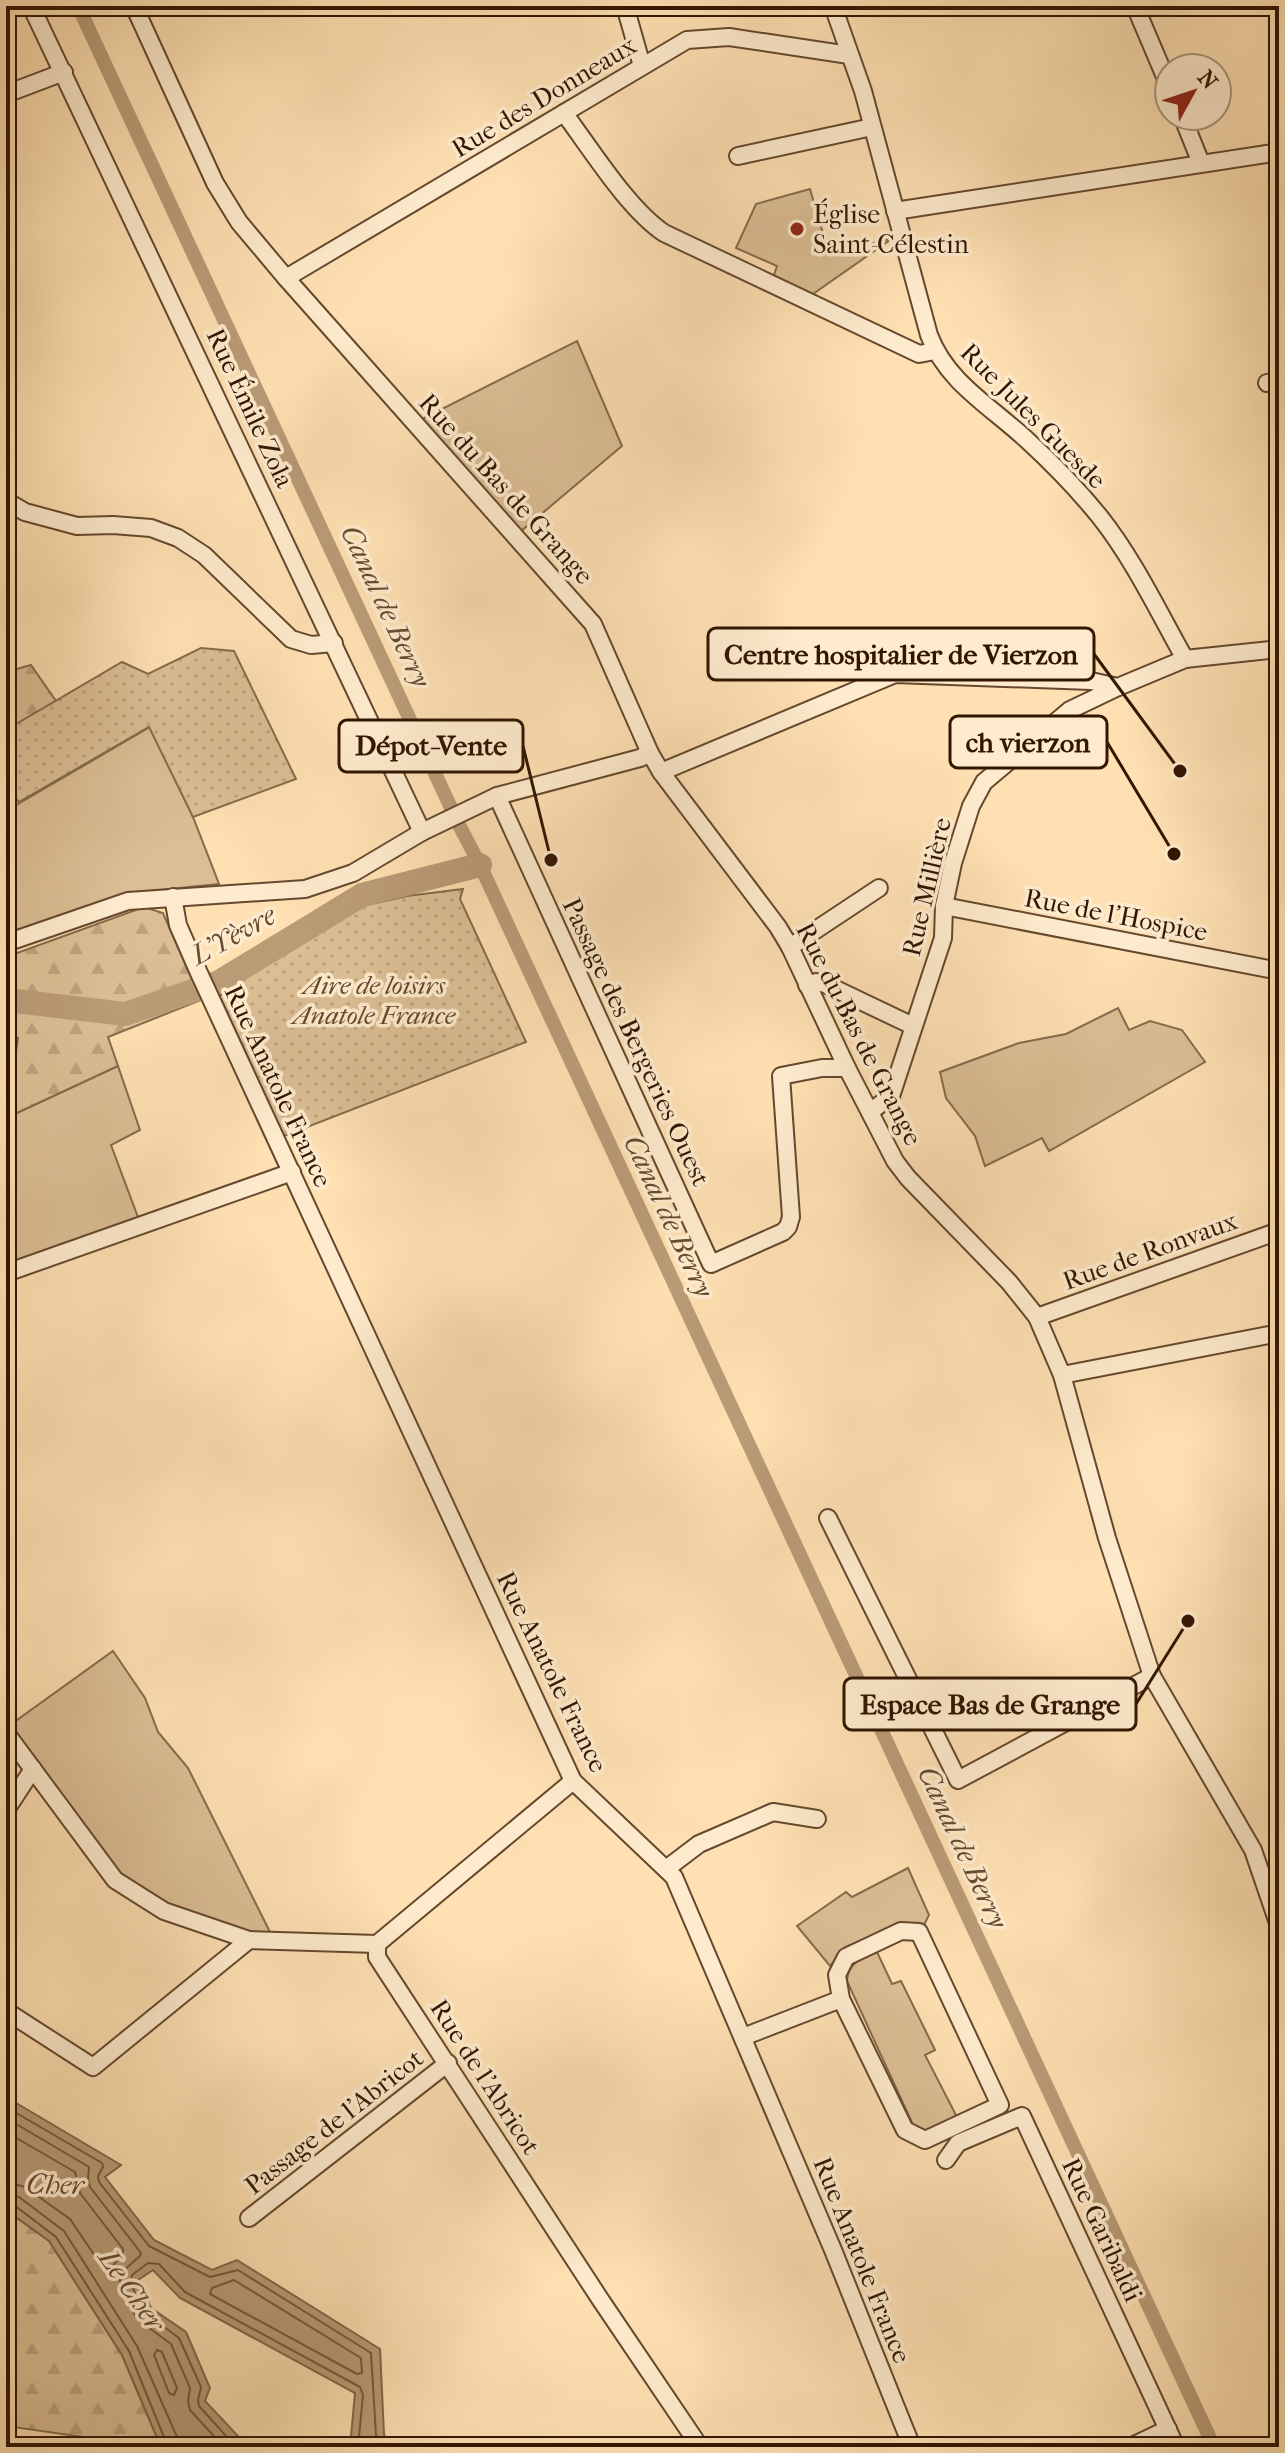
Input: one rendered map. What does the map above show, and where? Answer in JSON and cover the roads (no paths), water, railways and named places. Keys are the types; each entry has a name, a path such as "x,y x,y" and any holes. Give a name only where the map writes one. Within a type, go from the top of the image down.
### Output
{"street":[{"name":"Rue Émile Zola","path":"31,6 422,832"},
{"name":"Rue du Bas de Grange","path":"134,6 215,183 239,222 593,624 650,753 778,927 895,1161 1009,1282 1037,1317 1062,1375 1107,1538 1152,1676 1253,1850 1279,1926"},
{"path":"625,6 642,66"},
{"name":"Rue Jules Guesde","path":"833,6 863,91 935,351 947,370 1029,442 1099,516 1129,557 1185,659"},
{"path":"1135,6 1155,52"},
{"name":"Rue des Donneaux","path":"286,278 687,40 729,37 849,55"},
{"path":"6,94 64,72"},
{"path":"564,113 633,205 664,233 919,354 935,351"},
{"path":"738,156 872,127"},
{"path":"1188,132 1201,163"},
{"path":"895,211 1279,152"},
{"path":"6,501 25,512 77,526 151,528 178,538 204,555 291,639 311,645 334,643"},
{"name":"Rue Millière","path":"870,1112 891,1096 943,938 944,906 953,863 971,806 984,782 1070,710 1118,687 1185,659 1279,649"},
{"path":"661,772 895,674 1091,681 1118,687"},
{"path":"6,943 128,901 305,889 353,873 422,832 497,796 650,753"},
{"name":"Passage des Bergeries Ouest","path":"497,796 711,1264 788,1227 791,1217 781,1076 822,1068 847,1068"},
{"path":"790,947 879,888"},
{"name":"Rue Anatole France","path":"173,897 178,925 199,973 573,1781 674,1877 833,2250 912,2447"},
{"name":"Rue de l'Hospice","path":"944,906 1279,971"},
{"path":"807,985 816,982 825,984 913,1026"},
{"path":"6,1273 292,1172"},
{"name":"Rue de Ronvaux","path":"1037,1317 1279,1231"},
{"path":"1062,1375 1279,1333"},
{"path":"828,1518 958,1780 1152,1676"},
{"path":"6,1733 115,1880 164,1911 249,1940 377,1944 573,1781"},
{"path":"6,1810 33,1769"},
{"path":"666,1869 699,1844 773,1812 817,1819"},
{"path":"901,1931 919,1932 1000,2105 925,2140 905,2130 841,1999 837,1975 846,1957 901,1931"},
{"path":"6,2011 93,2067 249,1940"},
{"name":"Rue de l'Abricot","path":"377,1944 377,1957 700,2447"},
{"path":"743,2037 841,1999"},
{"name":"Passage de l'Abricot","path":"249,2218 448,2063"},
{"name":"Rue Garibaldi","path":"946,2160 958,2143 1022,2116 1176,2447"},
{"path":"1130,2447 1168,2429"}],"water":[{"name":"Cher","path":"6,2097 121,2165 105,2177 154,2240 212,2270 237,2260 380,2349 384,2434 389,2447 350,2447 355,2393 180,2298 153,2270 138,2280 151,2308 186,2332 210,2388 205,2401 245,2447 161,2447 122,2355 49,2241 6,2210"}],"waterway":[{"name":"Canal de Berry","path":"78,6 1214,2447"},
{"name":"L'Yèvre","path":"6,1000 125,1014 219,982 362,895 480,865"}],"place":[{"name":"Église Saint-Célestin","path":"797,229"},
{"name":"Centre hospitalier de Vierzon","path":"1180,771"},
{"name":"ch vierzon","path":"1174,854"},
{"name":"Dépot-Vente","path":"551,860"},
{"name":"Espace Bas de Grange","path":"1188,1621"}],"park label":[{"name":"Aire de loisirs Anatole France","path":"374,1000"}],"water label":[{"name":"Le Cher","path":"132,2290"}]}
